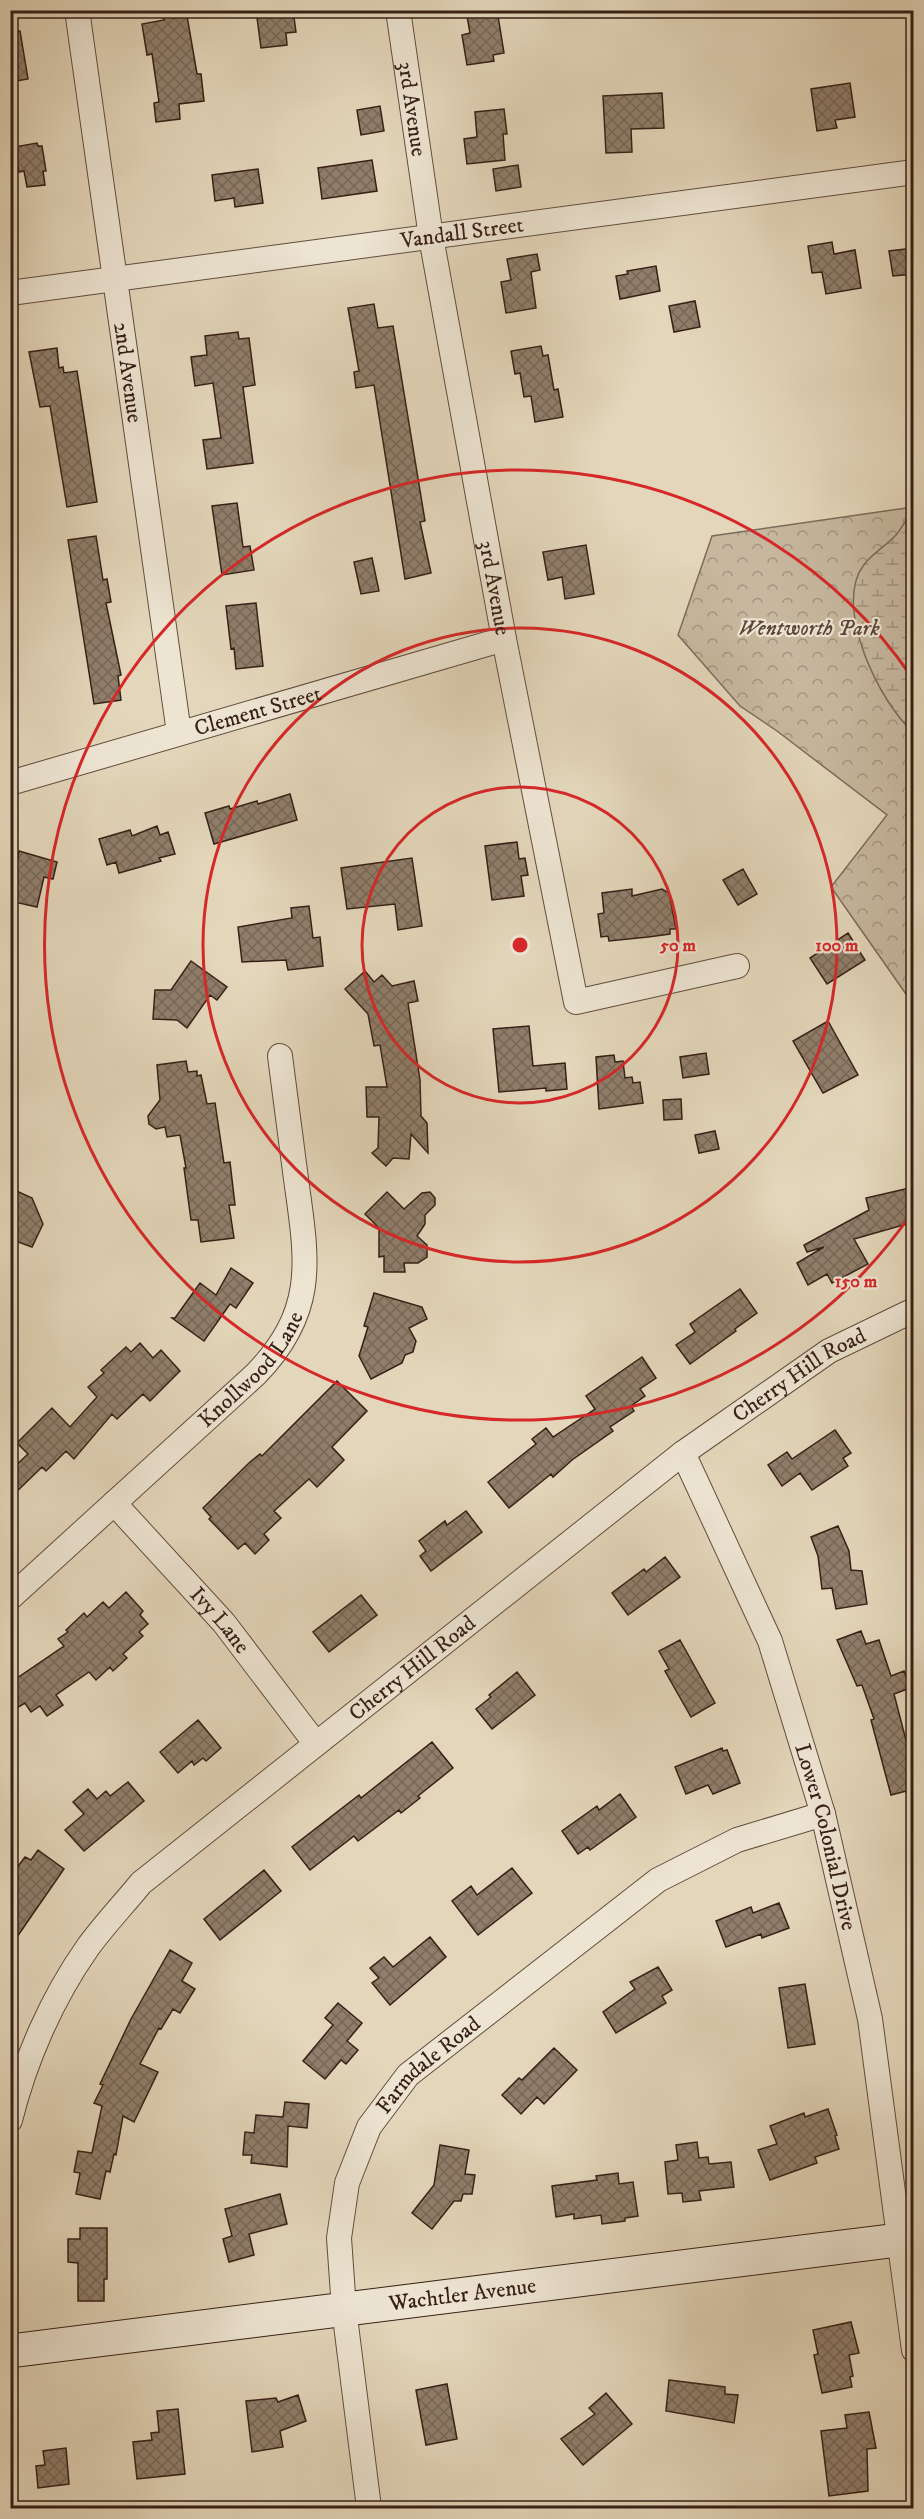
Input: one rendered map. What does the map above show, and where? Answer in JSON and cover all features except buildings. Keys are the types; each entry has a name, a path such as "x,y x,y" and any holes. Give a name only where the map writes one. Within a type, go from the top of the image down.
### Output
{"street":[{"name":"2nd Avenue","path":"77,10 179,733"},
{"name":"3rd Avenue","path":"398,10 431,237 504,639 576,1002 737,966"},
{"name":"Vandall Street","path":"10,293 914,172"},
{"name":"Clement Street","path":"10,783 504,639"},
{"name":"Knollwood Lane","path":"10,1598 256,1374 269,1361 290,1331 301,1297 306,1262 280,1056"},
{"name":"Cherry Hill Road","path":"10,2120 18,2089 50,2011 95,1938 141,1883 683,1453 829,1351 914,1310"},
{"name":"Lower Colonial Drive","path":"683,1453 770,1641 823,1814 870,2019 906,2238 914,2350"},
{"name":"Ivy Lane","path":"114,1503 224,1623 316,1744"},
{"name":"Farmdale Road","path":"369,2508 344,2309 339,2238 347,2183 369,2127 408,2075 658,1880 737,1840 823,1814"},
{"name":"Wachtler Avenue","path":"10,2351 906,2238"}],"green space":[{"name":"Wentworth Park","path":"913,507 913,1004 831,887 887,815 777,731 740,706 678,635 712,536"},
{"path":"913,508 913,732 887,700 875,678 864,654 854,606 855,584 863,566 896,535"}]}
